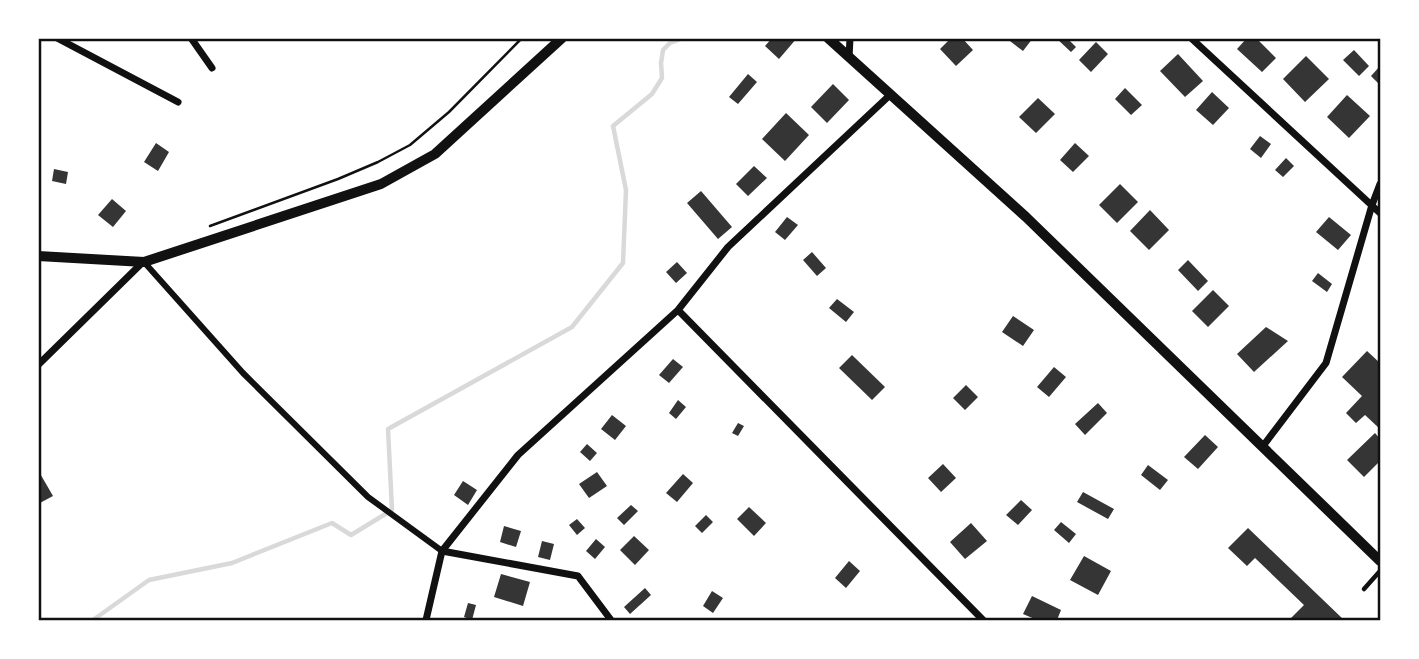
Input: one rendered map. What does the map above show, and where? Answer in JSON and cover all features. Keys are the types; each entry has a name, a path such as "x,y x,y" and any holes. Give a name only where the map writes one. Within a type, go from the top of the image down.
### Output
{"street":[{"path":"57,38 178,102"},
{"path":"191,38 212,68"},
{"path":"38,256 144,262 381,184 435,154 562,38"},
{"path":"828,38 1026,216 1381,561"},
{"path":"849,58 850,38"},
{"path":"1191,38 1381,213"},
{"path":"426,621 442,551 518,454 678,310 728,247 891,94"},
{"path":"1263,446 1326,363 1372,205 1381,184"},
{"path":"38,365 144,262"},
{"path":"144,262 243,373 368,497 442,551 578,576 611,621"},
{"path":"678,310 984,621"}],"lane":[{"path":"1364,589 1381,571"}],"path":[{"path":"196,244 200,229 338,179 410,145 449,112 522,38"}],"building":[{"path":"772,38 797,38 779,59 765,46"},
{"path":"951,38 962,38 973,50 956,66 940,49"},
{"path":"1006,38 1033,38 1023,51"},
{"path":"1056,38 1067,38 1076,47 1071,52"},
{"path":"1247,38 1256,38 1276,58 1262,72 1237,49"},
{"path":"1096,42 1108,54 1091,72 1079,60"},
{"path":"1354,50 1369,66 1359,76 1343,60"},
{"path":"1178,54 1203,81 1185,97 1160,71"},
{"path":"1306,56 1329,79 1305,102 1283,79"},
{"path":"1380,66 1380,85 1371,76"},
{"path":"748,74 757,82 738,104 729,97"},
{"path":"833,84 849,100 827,123 811,107"},
{"path":"1125,88 1142,105 1131,115 1115,99"},
{"path":"1212,92 1229,108 1213,125 1196,110"},
{"path":"1347,95 1370,116 1349,138 1327,117"},
{"path":"1038,98 1055,114 1036,133 1019,117"},
{"path":"786,113 809,135 785,161 762,139"},
{"path":"1260,136 1271,144 1261,158 1250,149"},
{"path":"156,143 169,152 158,171 144,162"},
{"path":"1075,143 1089,156 1073,172 1060,160"},
{"path":"1286,158 1294,166 1283,177 1275,170"},
{"path":"754,166 767,178 748,196 736,184"},
{"path":"54,169 68,172 66,184 52,181"},
{"path":"1120,184 1138,202 1117,223 1099,205"},
{"path":"701,191 732,227 718,239 687,203"},
{"path":"112,199 126,211 113,227 98,215"},
{"path":"1150,210 1169,230 1149,250 1130,231"},
{"path":"787,217 798,225 785,240 775,232"},
{"path":"1329,217 1351,235 1338,250 1316,232"},
{"path":"812,252 826,268 817,276 803,260"},
{"path":"1188,260 1208,281 1198,291 1178,270"},
{"path":"677,262 687,273 676,283 666,272"},
{"path":"1318,273 1332,284 1327,292 1312,281"},
{"path":"1213,290 1229,306 1208,327 1192,311"},
{"path":"837,299 854,312 846,322 829,308"},
{"path":"1013,316 1034,330 1023,346 1002,332"},
{"path":"1266,327 1288,341 1254,372 1237,354"},
{"path":"1367,351 1380,363 1380,429 1365,415 1356,423 1346,413 1362,396 1342,377"},
{"path":"852,355 885,387 872,400 839,368"},
{"path":"673,359 683,367 669,383 659,375"},
{"path":"1054,367 1066,377 1049,397 1037,387"},
{"path":"966,385 978,397 965,410 953,398"},
{"path":"678,400 686,407 676,419 669,413"},
{"path":"1098,403 1107,413 1085,435 1075,424"},
{"path":"612,415 626,426 615,440 601,429"},
{"path":"738,423 744,426 738,436 732,433"},
{"path":"1375,433 1380,439 1380,461 1364,477 1347,460"},
{"path":"1205,435 1218,447 1198,469 1184,457"},
{"path":"587,444 597,453 590,461 580,452"},
{"path":"943,464 956,478 941,492 928,478"},
{"path":"1148,465 1168,480 1160,490 1141,475"},
{"path":"38,470 53,496 38,504"},
{"path":"597,472 607,486 589,498 579,484"},
{"path":"683,474 693,483 677,502 666,493"},
{"path":"463,481 477,490 468,505 454,495"},
{"path":"1083,492 1114,509 1108,519 1077,502"},
{"path":"1021,500 1032,510 1018,525 1006,515"},
{"path":"631,505 638,511 624,525 617,518"},
{"path":"749,507 766,523 754,536 737,519"},
{"path":"706,515 713,522 702,533 695,526"},
{"path":"577,519 585,528 577,535 569,525"},
{"path":"1061,522 1076,534 1069,543 1054,530"},
{"path":"971,523 987,541 965,559 950,542"},
{"path":"504,526 521,531 516,547 500,542"},
{"path":"1248,528 1344,620 1289,620 1304,605 1255,558 1247,566 1228,548"},
{"path":"634,536 649,550 635,565 620,550"},
{"path":"596,539 605,547 595,559 586,551"},
{"path":"542,541 554,544 550,560 538,557"},
{"path":"1084,556 1111,571 1098,595 1070,580"},
{"path":"849,561 860,571 846,588 835,578"},
{"path":"501,574 530,582 523,606 494,597"},
{"path":"645,588 651,595 630,614 624,607"},
{"path":"712,591 723,598 713,613 703,606"},
{"path":"1032,596 1061,610 1057,620 1037,620 1023,614"},
{"path":"468,603 476,605 472,620 464,617"}],"waterway":[{"path":"93,620 149,580 232,563 332,523 351,535 392,510 388,429 572,327 623,263 626,190 613,126 652,94 662,78 663,50 670,43 683,38"}]}
